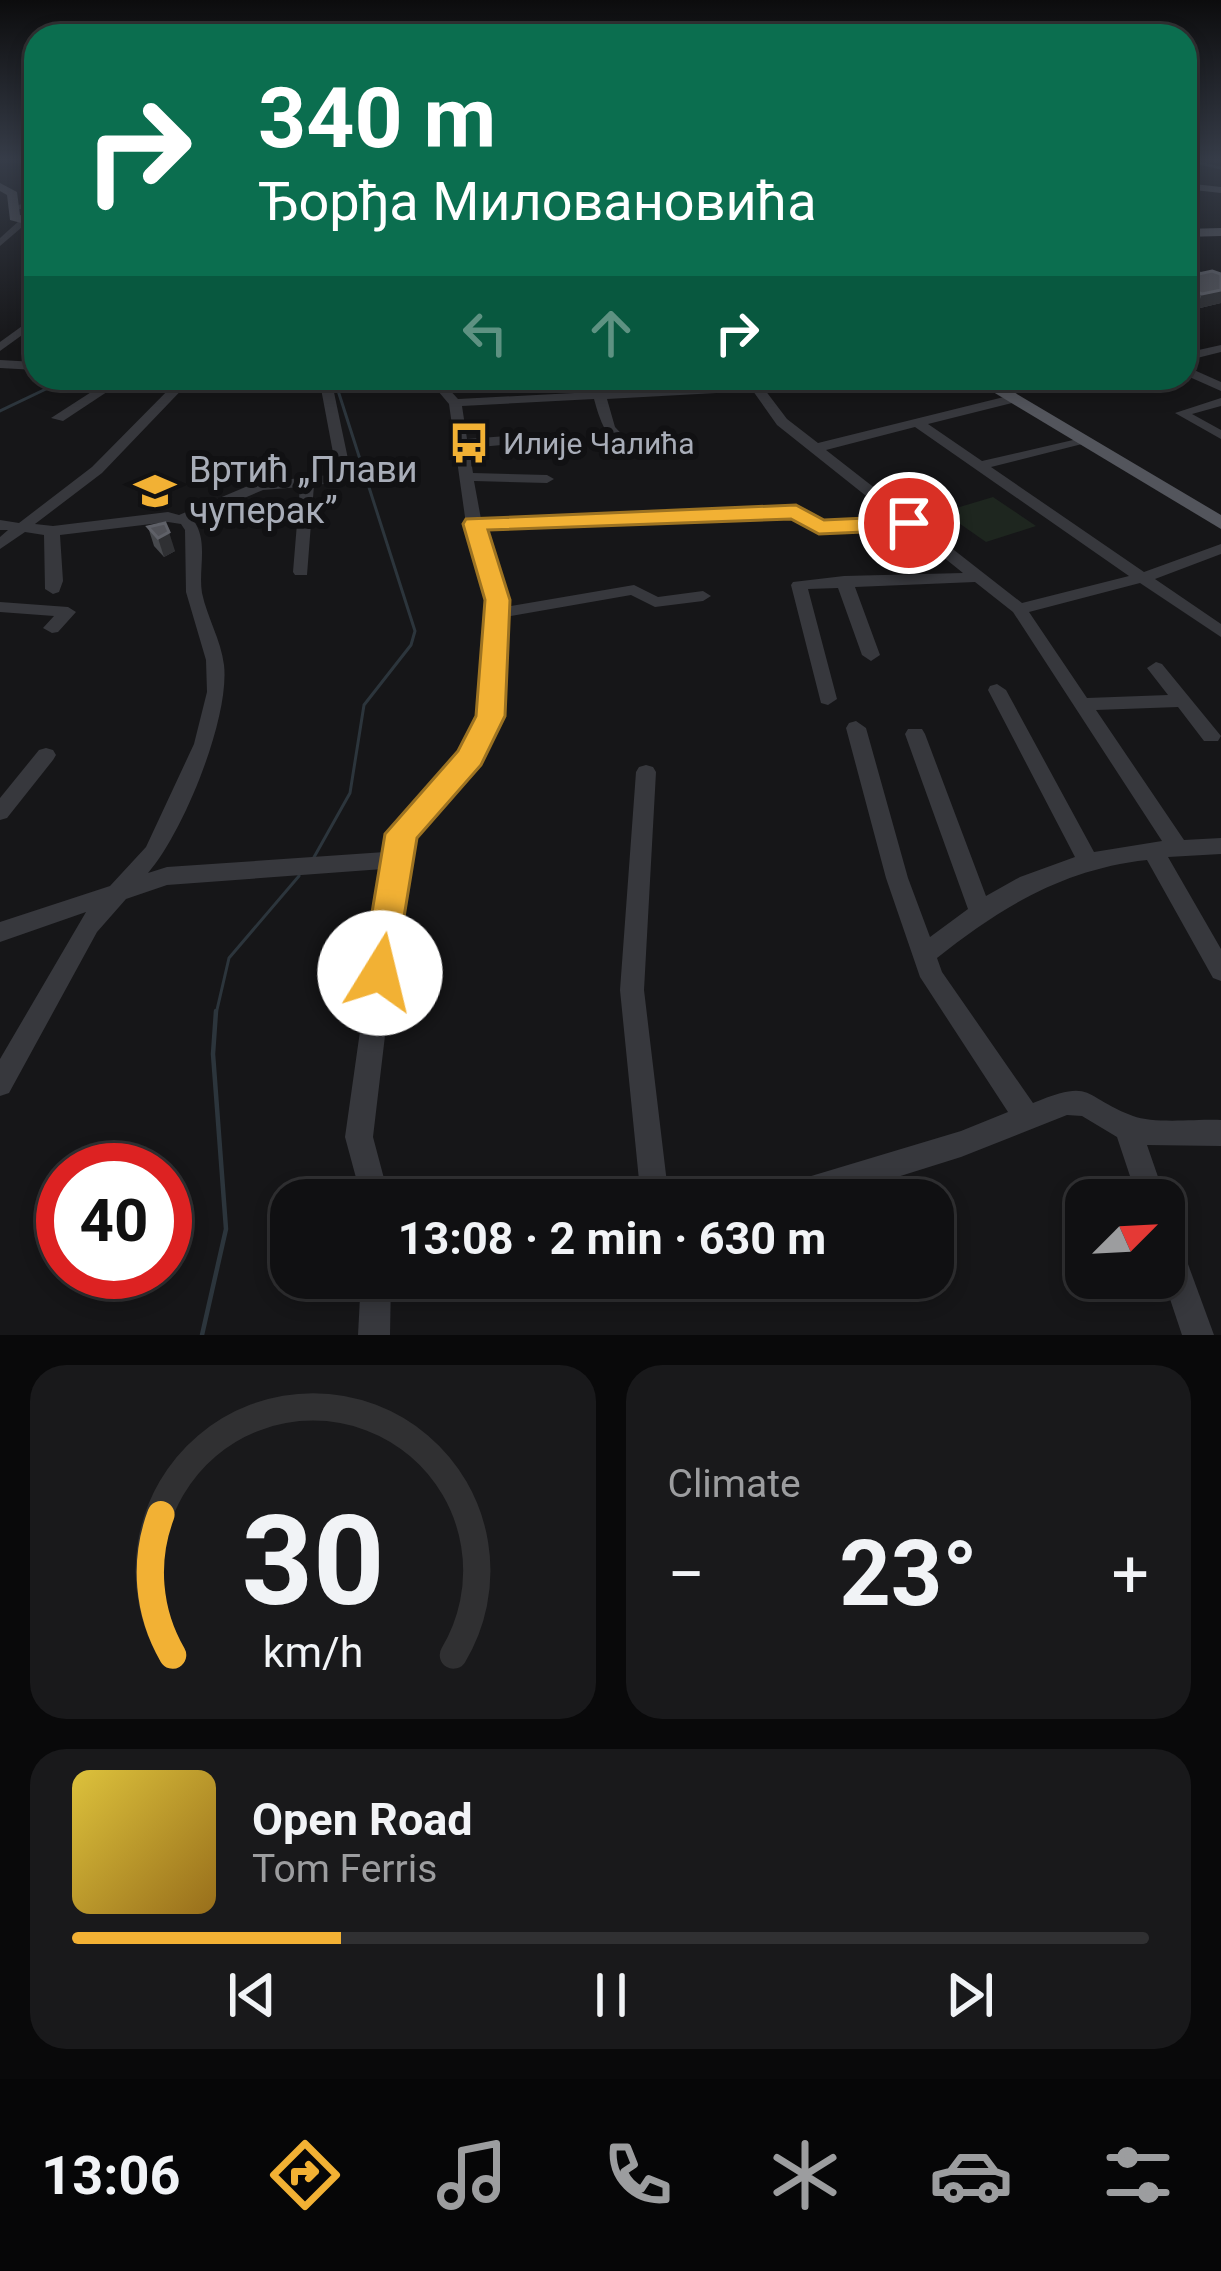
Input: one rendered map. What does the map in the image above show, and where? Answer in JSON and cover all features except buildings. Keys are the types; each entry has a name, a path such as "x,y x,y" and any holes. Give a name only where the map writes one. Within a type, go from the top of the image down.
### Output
{"main road":[{"path":"997,390 1221,523"}],"street":[{"path":"0,348 24,329"},
{"path":"58,418 103,390"},
{"path":"0,544 98,470 175,390"},
{"path":"0,525 53,531 182,519 260,486 345,478 327,390"},
{"path":"370,1179 358,1137 394,860 406,826 482,738 494,698 498,613 474,524 455,403 444,390"},
{"path":"455,403 758,390 773,414 1019,609 1085,704 1164,848 1221,971"},
{"path":"600,398 609,428 626,446"},
{"path":"816,448 1012,399"},
{"path":"1221,403 1180,413 1221,435"},
{"path":"916,422 1221,632"},
{"path":"462,444 548,437"},
{"path":"979,466 1081,440"},
{"path":"467,477 547,479"},
{"path":"301,572 307,485"},
{"path":"474,524 796,512 819,527 912,522"},
{"path":"0,1084 77,946 115,892 154,852 204,744 217,683 194,592 193,530 182,519"},
{"path":"53,531 49,546 58,570 53,589"},
{"path":"1019,609 1142,578 1221,549"},
{"path":"828,699 798,588 844,581 981,578"},
{"path":"844,581 871,655"},
{"path":"498,613 634,590 651,602 703,596"},
{"path":"0,607 68,612 52,628"},
{"path":"1156,668 1211,736"},
{"path":"998,690 1086,858"},
{"path":"1085,704 1183,700"},
{"path":"856,728 924,955 944,1000 1027,1117"},
{"path":"915,734 980,910"},
{"path":"0,812 46,754"},
{"path":"646,772 632,990 653,1179"},
{"path":"924,955 980,910 1042,873 1086,858 1221,846"},
{"path":"154,852 155,866 167,876"},
{"path":"0,932 167,876 394,860"},
{"path":"847,1179 1079,1102 1128,1129 1221,1132"},
{"path":"1128,1129 1145,1179"},
{"path":"1185,1297 1198,1335"},
{"path":"374,1335 375,1299"}],"shaded area":[{"path":"993,497 1036,526 986,542 943,512"}],"waterway":[{"path":"0,411 44,390"},
{"path":"313,859 350,793 364,705 411,645 415,631 338,390"},
{"path":"216,1014 229,958 299,876"},
{"path":"202,1335 226,1229 213,1054 216,1011"}],"place":[{"name":"Илије Чалића","path":"469,443"},
{"name":"Вртић „Плави чуперак”","path":"155,491"}],"route":[{"path":"380,973 401,834 470,758 491,716 497,600 474,524 796,512 819,527 909,523"}]}
